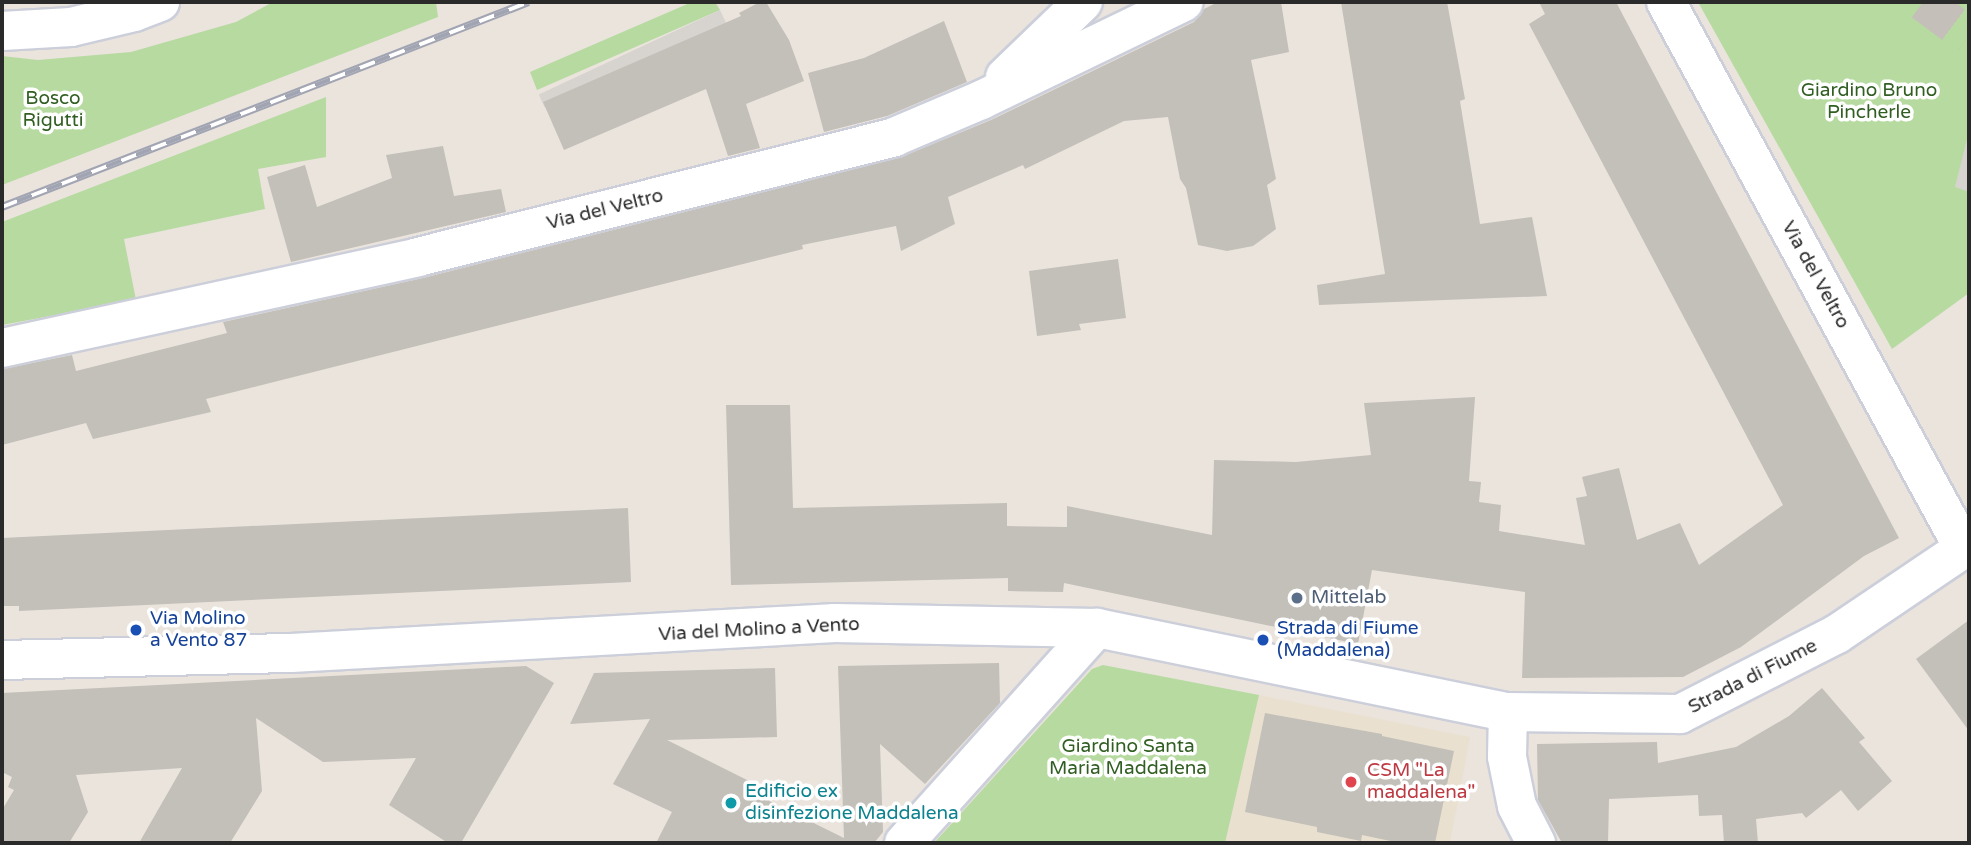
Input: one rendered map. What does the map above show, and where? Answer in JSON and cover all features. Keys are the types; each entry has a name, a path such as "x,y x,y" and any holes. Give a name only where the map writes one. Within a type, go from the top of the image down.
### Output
{"street":[{"path":"2,31 71,27 134,12 160,2"},
{"path":"981,100 1083,2"},
{"name":"Via del Veltro","path":"2,348 418,257 894,137 981,100 1184,2"},
{"name":"Via del Veltro","path":"1666,2 1966,547"},
{"name":"Strada di Fiume","path":"1508,712 1680,714 1837,634 1966,547"},
{"name":"Via del Molino a Vento","path":"2,660 318,652 835,623 1097,628 1508,712"},
{"path":"904,843 1097,628"},
{"path":"1508,712 1507,757 1517,806 1536,843"}],"shaded area":[{"path":"720,10 726,23 545,107 539,95"},
{"path":"1969,131 1969,192 1955,187"},
{"path":"1259,695 1470,737 1450,843 1225,843"}],"green space":[{"name":"Bosco Rigutti","path":"273,2 436,2 438,17 2,185 2,56 38,60 131,52 236,22"},
{"path":"692,2 715,2 720,10 537,90 530,72"},
{"name":"Giardino Bruno Pincherle","path":"1698,2 1969,2 1969,293 1892,349"},
{"name":"Bosco Rigutti","path":"326,97 326,157 258,169 265,209 124,239 136,300 2,325 2,222"},
{"name":"Giardino Santa Maria Maddalena","path":"1103,665 1259,695 1225,843 934,843 1092,669"}],"building":[{"path":"760,2 766,2 789,40 804,81 746,104 760,148 728,156 706,89 564,150 543,102 741,16 739,13"},
{"path":"1218,2 1281,2 1289,52 1251,60 1276,179 1267,185 1276,229 1253,246 1227,251 1198,245 1186,188 1180,179 1168,117 1124,121 1025,169 1023,165 948,197 955,224 901,251 896,226 802,245 803,249 206,399 211,412 93,439 86,423 2,445 2,369 72,355 76,371 227,333 223,322 423,278 899,158 991,120 1194,22 1204,9"},
{"path":"1341,2 1447,2 1465,99 1460,101 1480,224 1532,217 1547,296 1319,305 1317,285 1385,274"},
{"path":"1539,2 1616,2 1899,538 1864,556 1741,647 1683,677 1522,678 1525,592 1372,570 1358,644 1064,583 1063,592 1008,591 1008,578 731,585 726,405 790,405 793,508 1007,503 1007,526 1067,527 1067,506 1212,535 1214,460 1296,462 1371,455 1364,403 1475,397 1469,481 1481,482 1479,502 1501,505 1499,531 1585,545 1576,498 1587,496 1582,477 1619,468 1637,540 1680,523 1699,565 1783,505 1529,24 1545,14"},
{"path":"944,21 967,82 887,116 824,132 808,73 864,58"},
{"path":"443,146 454,196 501,189 506,212 291,262 267,177 305,165 317,207 392,178 386,155"},
{"path":"1118,259 1126,318 1079,324 1081,330 1037,336 1029,271"},
{"path":"628,508 631,582 19,611 19,606 2,606 2,538"},
{"path":"1969,620 1969,731 1916,659"},
{"path":"999,663 1000,703 925,784 880,744 883,832 874,843 656,843 672,812 613,784 650,719 570,724 594,673 775,668 777,737 667,740 767,790 763,798 844,838 838,666"},
{"path":"526,666 554,683 461,843 448,843 389,805 416,758 323,762 256,718 262,791 230,843 139,843 182,768 76,775 88,812 69,843 2,843 2,810 14,790 8,787 12,777 2,772 2,693"},
{"path":"1822,688 1865,738 1859,742 1892,781 1858,811 1841,790 1806,818 1802,813 1756,819 1758,843 1724,843 1722,815 1699,816 1698,795 1609,799 1608,843 1562,843 1538,800 1537,744 1657,742 1658,763 1736,747 1789,716"},
{"path":"1265,713 1382,734 1454,751 1435,843 1400,843 1362,835 1361,841 1317,832 1317,827 1245,812"}],"tunnel":[{"path":"1923,2 1969,36"}],"railway":[{"path":"2,207 529,2"}],"place":[{"name":"Mittelab","path":"1297,598"},
{"name":"Via Molino a Vento 87","path":"136,630"},
{"name":"Strada di Fiume (Maddalena)","path":"1263,640"},
{"name":"CSM \"La maddalena\"","path":"1351,782"},
{"name":"Edificio ex disinfezione Maddalena","path":"731,803"}]}
